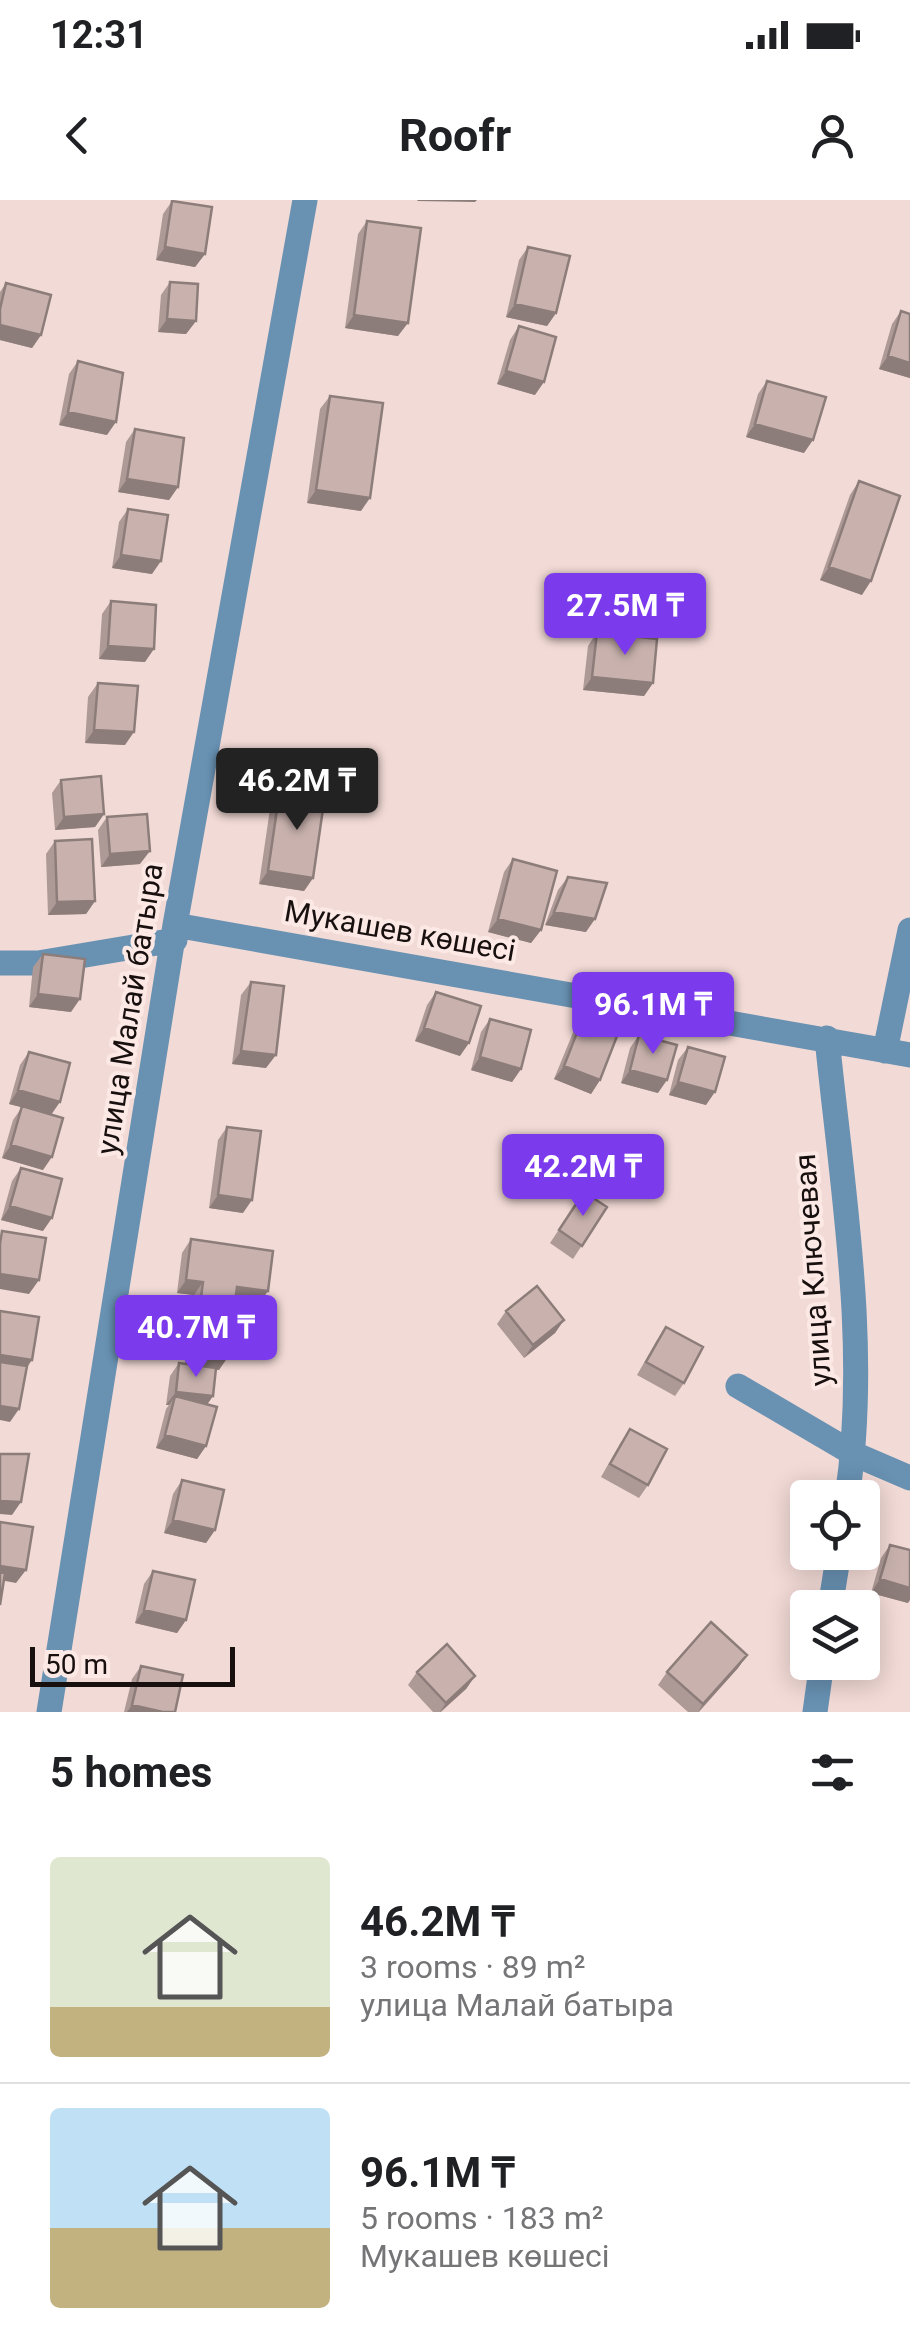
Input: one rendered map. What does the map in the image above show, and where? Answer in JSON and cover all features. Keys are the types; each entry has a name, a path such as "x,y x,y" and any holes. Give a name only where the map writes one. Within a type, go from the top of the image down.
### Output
{"street":[{"name":"улица Малай батыра","path":"50,1712 175,933 305,200"},
{"path":"898,1053 910,930"},
{"name":"Мукашев көшесі","path":"0,963 38,962 175,933 827,1038 898,1053"},
{"name":"улица Ключевая","path":"827,1038 852,1312 854,1454 850,1480"},
{"path":"738,1386 854,1454 910,1478"},
{"path":"815,1712 819,1680"}],"building":[{"path":"172,201 212,207 205,254 165,247"},
{"path":"367,221 421,228 408,323 354,315"},
{"path":"528,247 570,256 556,313 515,304"},
{"path":"170,282 198,284 196,321 167,319"},
{"path":"6,283 51,295 41,335 0,325"},
{"path":"901,311 910,314 910,363 888,356"},
{"path":"519,326 556,337 544,382 506,371"},
{"path":"78,361 123,373 116,422 68,412"},
{"path":"767,381 826,397 813,440 755,424"},
{"path":"330,396 383,403 370,498 316,490"},
{"path":"135,429 184,438 178,487 127,479"},
{"path":"859,481 900,496 871,581 829,567"},
{"path":"128,509 168,515 161,561 121,555"},
{"path":"111,601 156,605 154,649 108,646"},
{"path":"597,632 657,639 653,683 592,677"},
{"path":"98,683 138,686 134,732 94,730"},
{"path":"101,776 104,814 64,817 61,780"},
{"path":"280,789 325,795 313,878 268,871"},
{"path":"147,814 150,851 110,854 107,817"},
{"path":"92,839 95,901 57,902 55,841"},
{"path":"513,859 557,871 541,930 498,919"},
{"path":"568,877 607,883 595,919 554,912"},
{"path":"43,954 85,959 80,999 38,994"},
{"path":"251,982 284,986 276,1055 241,1051"},
{"path":"436,992 481,1006 469,1043 424,1028"},
{"path":"583,1017 619,1031 600,1080 564,1066"},
{"path":"490,1019 531,1030 521,1069 480,1057"},
{"path":"639,1035 677,1045 667,1080 630,1070"},
{"path":"688,1047 725,1057 715,1092 678,1082"},
{"path":"29,1052 70,1063 60,1102 18,1090"},
{"path":"22,1106 63,1118 52,1157 11,1145"},
{"path":"227,1127 261,1131 252,1200 218,1195"},
{"path":"21,1168 62,1179 52,1218 10,1206"},
{"path":"584,1192 607,1207 582,1246 559,1230"},
{"path":"2,1231 46,1238 39,1280 0,1274"},
{"path":"191,1239 273,1251 268,1291 237,1287 228,1357 194,1352 203,1282 186,1280"},
{"path":"537,1286 564,1320 533,1345 506,1311"},
{"path":"0,1311 39,1317 32,1360 0,1355"},
{"path":"666,1327 703,1347 684,1383 646,1362"},
{"path":"0,1362 27,1366 19,1409 0,1406"},
{"path":"179,1363 216,1368 213,1396 176,1392"},
{"path":"175,1396 217,1407 206,1446 165,1435"},
{"path":"630,1429 667,1449 648,1485 610,1464"},
{"path":"0,1454 29,1454 21,1502 0,1501"},
{"path":"182,1480 224,1490 215,1530 173,1520"},
{"path":"0,1522 33,1527 26,1570 0,1566"},
{"path":"890,1545 910,1550 910,1588 880,1579"},
{"path":"153,1571 195,1580 186,1620 144,1610"},
{"path":"0,1572 5,1573 0,1605"},
{"path":"711,1622 747,1655 703,1704 667,1672"},
{"path":"447,1644 475,1676 446,1703 417,1672"},
{"path":"141,1666 183,1675 175,1712 132,1705"}]}
